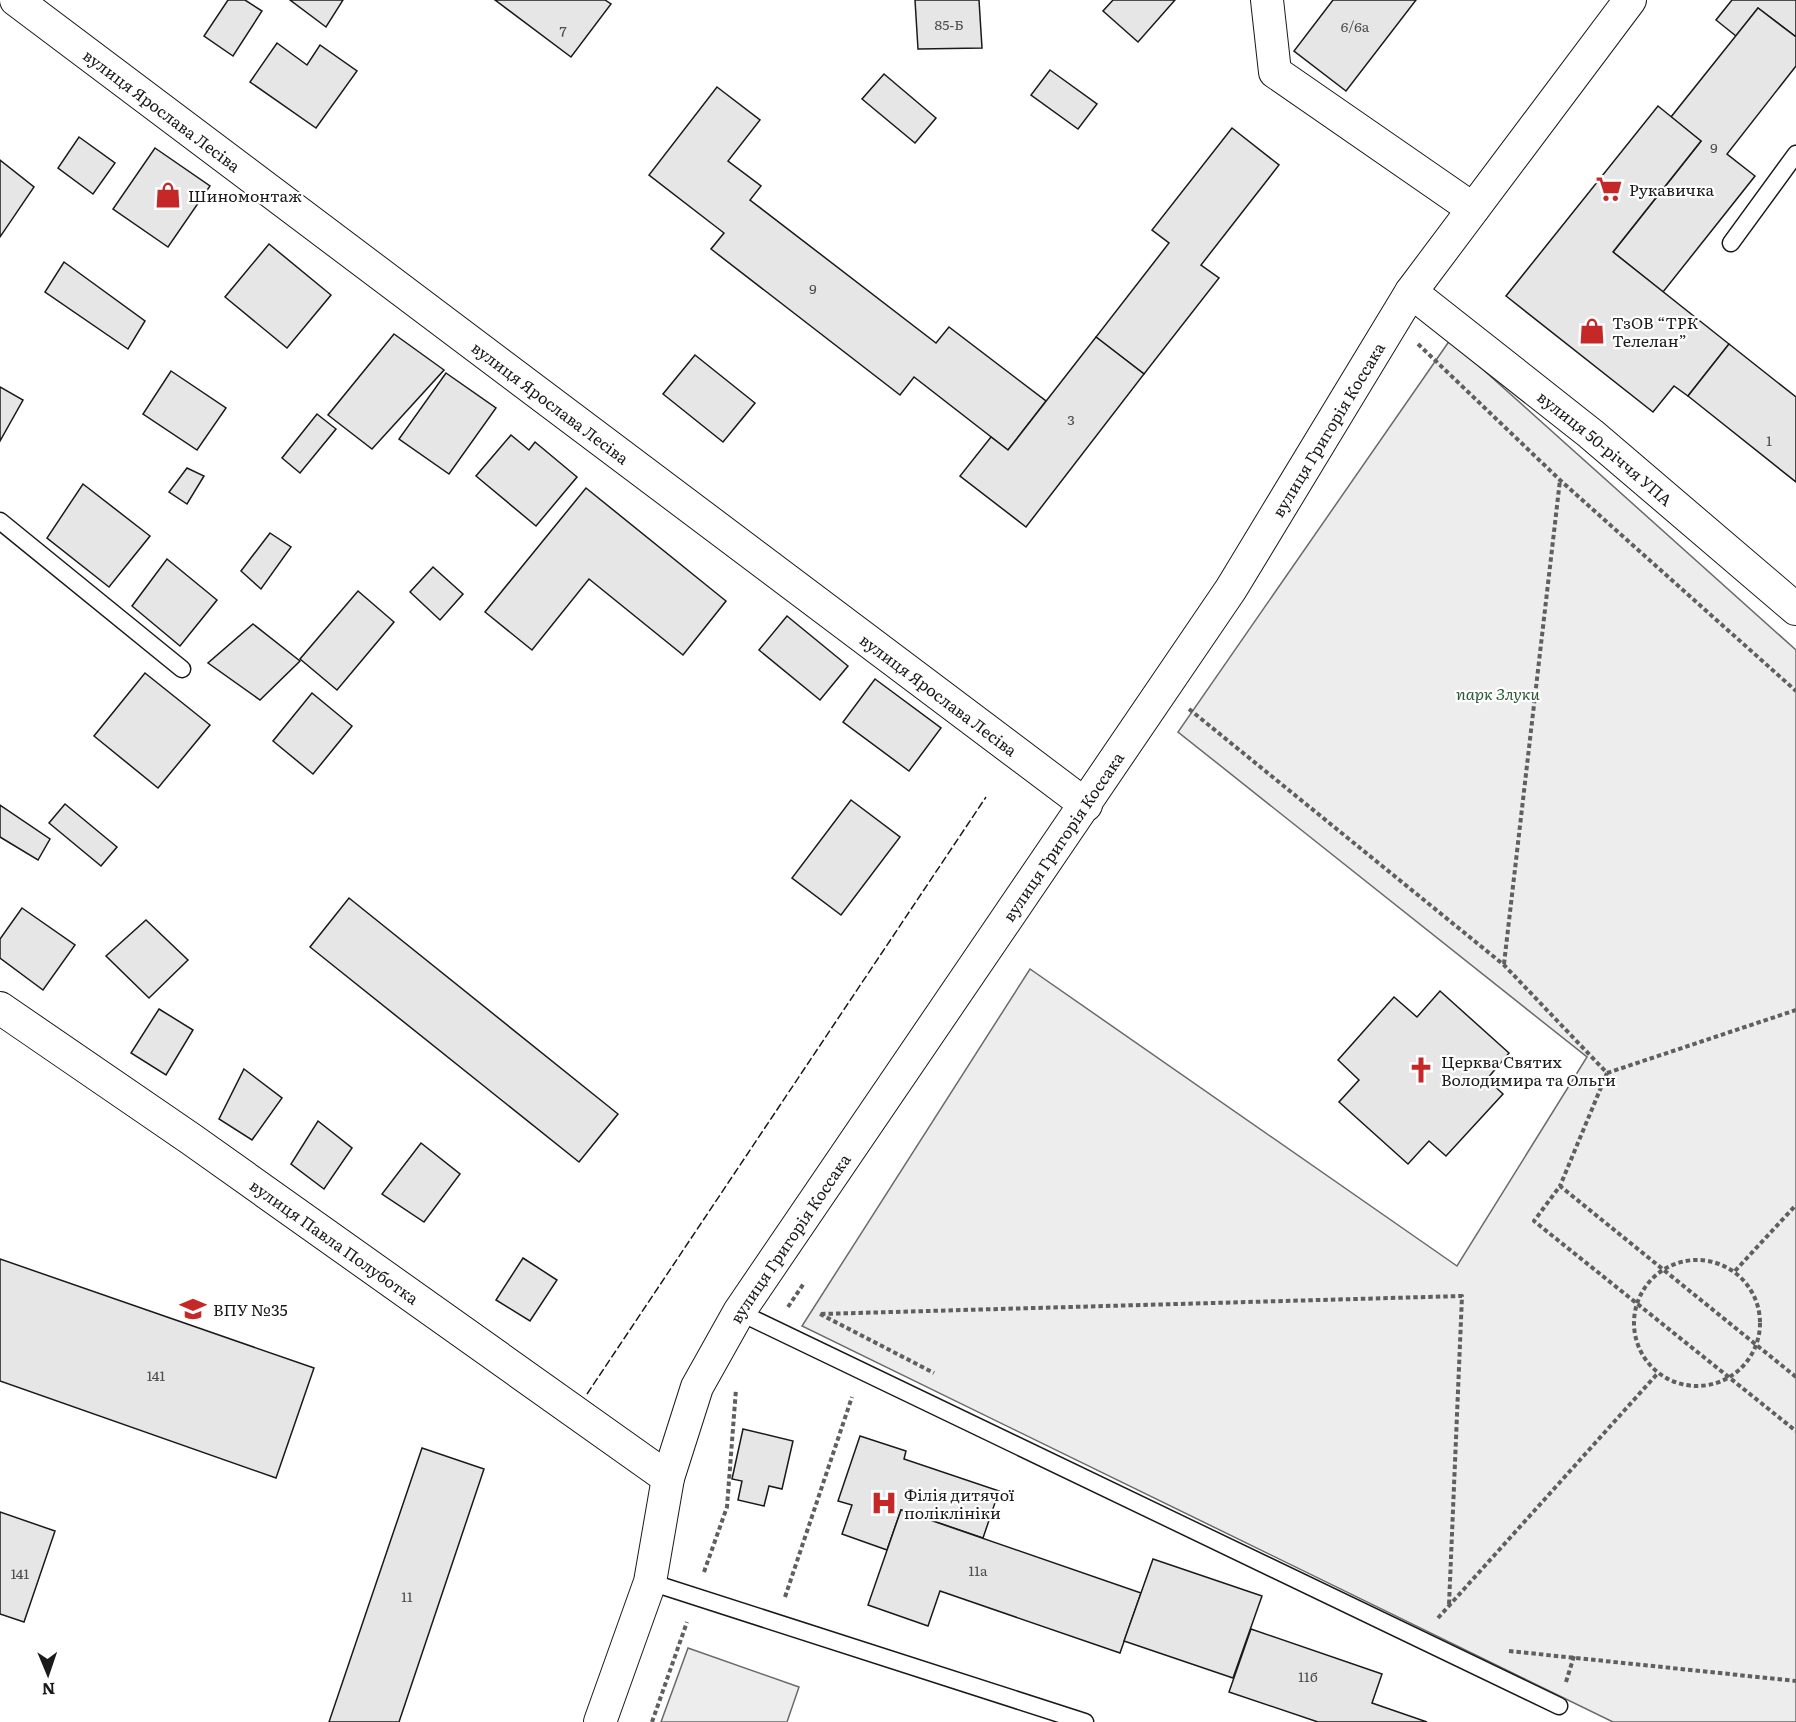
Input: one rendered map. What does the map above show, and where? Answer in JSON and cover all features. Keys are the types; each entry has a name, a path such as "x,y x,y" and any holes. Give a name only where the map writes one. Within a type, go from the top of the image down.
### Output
{"street":[{"name":"вулиця Ярослава Лесіва","path":"16,0 1086,805"},
{"path":"1267,0 1275,72 1473,209"},
{"name":"вулиця Григорія Коссака","path":"600,1722 650,1582 668,1478 697,1387 738,1312 1086,805 1423,302 1473,209 1630,0"},
{"name":"вулиця 50-річчя УПА","path":"1423,302 1591,434 1796,609"},
{"name":"вулиця Павла Полуботка","path":"0,1008 191,1139 668,1478"}],"lane":[{"path":"1731,243 1796,154"},
{"path":"0,521 182,669"},
{"path":"738,1312 1559,1706"},
{"path":"650,1582 1085,1722"}],"path":[{"path":"1409,351 1415,341 1423,302"},
{"path":"1415,341 1560,480 1796,692"},
{"path":"1504,965 1560,480"},
{"path":"1180,703 1504,965 1607,1073"},
{"path":"1796,1010 1607,1073 1560,1186 1534,1221 1796,1431"},
{"path":"1560,1186 1796,1377"},
{"path":"1735,1271 1796,1205"},
{"path":"1698,1259 1717,1262 1735,1271 1750,1285 1758,1304 1761,1323 1757,1346 1748,1361 1730,1377 1715,1384 1695,1387 1676,1383 1658,1373 1644,1358 1636,1341 1634,1321 1637,1303 1647,1284 1663,1269 1678,1262 1698,1259"},
{"path":"774,1328 806,1279"},
{"path":"820,1314 1462,1296 1449,1605"},
{"path":"776,1623 861,1370"},
{"path":"1435,1621 1658,1373"},
{"path":"652,1722 727,1507 736,1387"},
{"path":"1574,1656 1796,1681"}],"shaded area":[{"name":"парк Злуки","path":"1450,340 1796,650 1796,1722 1613,1722 802,1326 1030,969 1457,1266 1587,1057 1178,732"},
{"path":"688,1648 799,1687 787,1722 661,1722"}],"building":[{"path":"228,0 245,0 262,11 233,56 204,36"},
{"path":"290,0 343,0 326,27"},
{"path":"495,0 605,0 611,4 571,57"},
{"path":"915,0 979,0 982,48 918,49"},
{"path":"1113,0 1175,0 1138,42 1103,11"},
{"path":"1333,0 1416,0 1346,91 1294,51"},
{"path":"1732,0 1796,0 1796,37 1758,8 1736,36 1716,20"},
{"path":"1758,8 1796,37 1796,66 1727,154 1755,176 1663,292 1613,252 1701,141 1671,117"},
{"path":"277,43 307,65 320,45 357,71 316,128 250,82"},
{"path":"1050,70 1097,104 1078,129 1031,95"},
{"path":"884,74 936,118 915,143 862,99"},
{"path":"717,87 760,120 728,161 761,186 750,200 936,343 949,327 1046,401 1008,450 914,377 900,395 711,249 724,233 649,175"},
{"path":"1658,106 1701,141 1613,252 1729,344 1688,396 1674,386 1653,412 1506,296"},
{"path":"1232,128 1279,165 1201,265 1219,278 1144,374 1096,337 1169,243 1152,230"},
{"path":"79,137 115,163 93,194 58,168"},
{"path":"155,148 210,186 168,247 113,209"},
{"path":"0,160 34,187 0,237"},
{"path":"269,244 331,295 287,348 225,297"},
{"path":"64,262 145,321 128,349 45,292"},
{"path":"394,334 444,370 372,449 328,415"},
{"path":"1096,337 1144,374 1026,527 960,476 991,437 1008,450"},
{"path":"1729,344 1796,397 1796,482 1688,396"},
{"path":"695,355 755,403 723,442 663,394"},
{"path":"171,371 226,408 197,450 143,414"},
{"path":"446,373 496,408 449,474 399,439"},
{"path":"0,387 23,400 0,441"},
{"path":"317,414 336,429 300,473 282,458"},
{"path":"511,435 529,450 535,442 577,477 536,526 476,476"},
{"path":"187,468 204,476 187,504 169,492"},
{"path":"83,484 150,536 109,587 47,538"},
{"path":"586,488 726,601 683,655 589,579 532,650 485,612"},
{"path":"270,533 291,547 261,589 241,571"},
{"path":"167,559 217,600 180,646 132,606"},
{"path":"433,567 463,594 440,620 410,592"},
{"path":"358,591 394,622 337,690 300,659"},
{"path":"787,616 848,666 820,700 759,650"},
{"path":"253,624 300,661 260,700 208,663"},
{"path":"145,673 210,725 158,788 94,736"},
{"path":"875,679 941,728 909,771 843,722"},
{"path":"312,693 352,726 313,774 273,741"},
{"path":"851,800 900,837 841,915 792,878"},
{"path":"65,804 117,847 101,866 49,823"},
{"path":"0,805 50,839 38,860 0,837"},
{"path":"349,898 618,1114 579,1162 310,947"},
{"path":"22,908 75,945 43,990 0,958 0,939"},
{"path":"146,920 188,960 149,998 106,956"},
{"name":"Церква Святих Володимира та Ольги","path":"1440,991 1509,1053 1487,1079 1503,1094 1446,1156 1429,1141 1408,1164 1339,1102 1359,1080 1338,1060 1394,997 1417,1017"},
{"path":"159,1009 193,1030 166,1075 131,1053"},
{"path":"244,1069 282,1098 252,1140 219,1119"},
{"path":"318,1121 352,1148 324,1189 291,1164"},
{"path":"421,1143 460,1174 424,1222 382,1194"},
{"path":"523,1258 557,1280 530,1321 496,1300"},
{"path":"0,1259 314,1368 276,1478 0,1381"},
{"path":"743,1429 793,1441 782,1489 769,1486 764,1506 738,1500 742,1481 732,1479"},
{"path":"860,1436 906,1451 904,1459 999,1491 983,1538 901,1510 887,1550 842,1534 852,1505 838,1501"},
{"path":"422,1448 484,1469 399,1722 329,1722"},
{"path":"901,1510 1141,1593 1120,1653 940,1591 928,1626 868,1605"},
{"path":"0,1512 55,1531 24,1622 0,1614"},
{"path":"1153,1559 1262,1596 1233,1678 1124,1641"},
{"path":"1251,1629 1382,1674 1372,1703 1427,1722 1318,1722 1229,1692"}],"fence":[{"path":"587,1394 986,797"}],"place":[{"name":"Рукавичка","path":"1609,189"},
{"name":"Шиномонтаж","path":"168,195"},
{"name":"ТзОВ “ТРК Телелан”","path":"1592,331"},
{"name":"Церква Святих Володимира та Ольги","path":"1421,1070"},
{"name":"ВПУ №35","path":"193,1309"},
{"name":"Філія дитячої поліклініки","path":"884,1503"}]}
